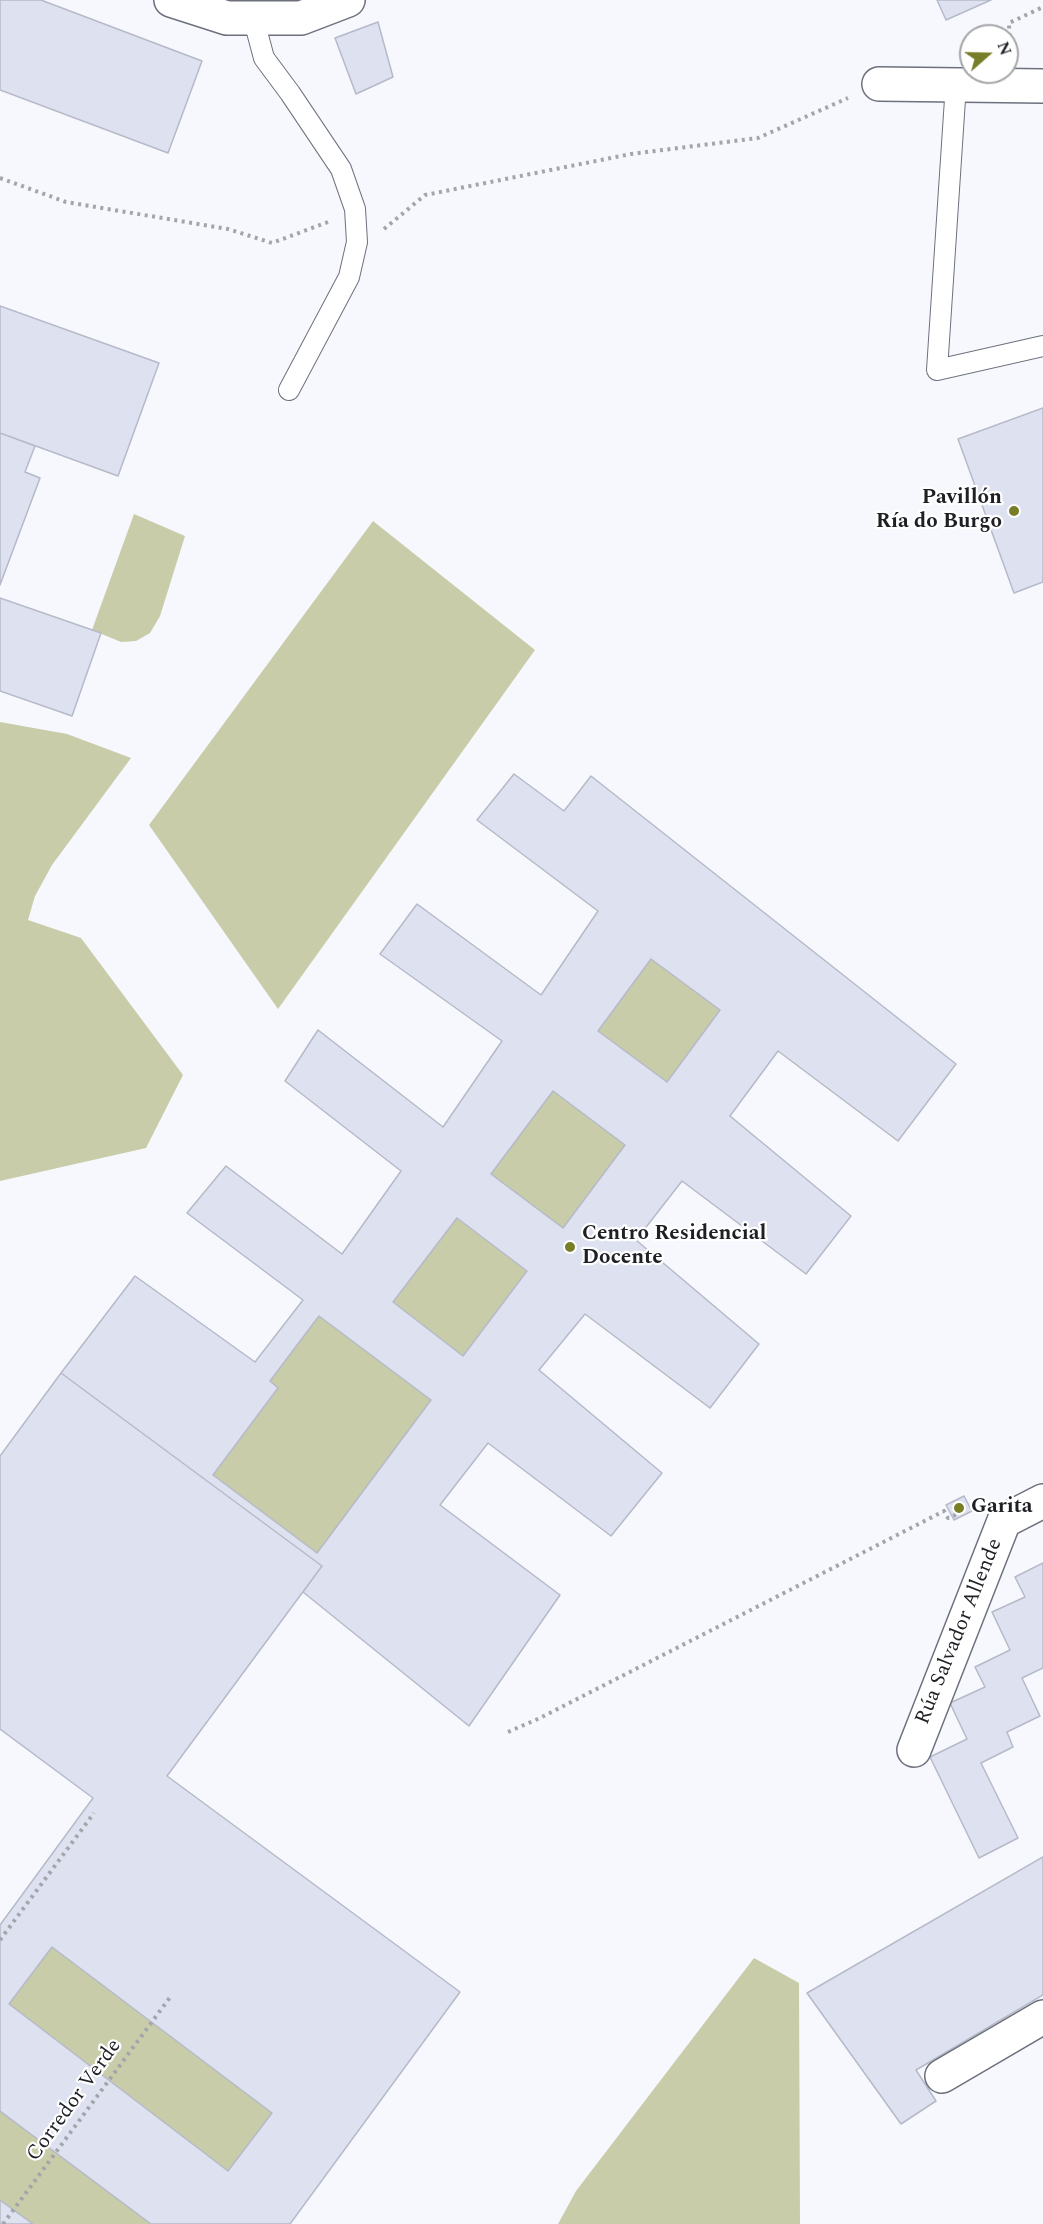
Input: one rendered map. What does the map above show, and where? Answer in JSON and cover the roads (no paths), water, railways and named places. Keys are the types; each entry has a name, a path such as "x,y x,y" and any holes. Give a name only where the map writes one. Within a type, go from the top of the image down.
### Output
{"street":[{"path":"171,0 227,18 301,18 348,0"},
{"path":"879,84 1027,85"},
{"name":"Rúa Salvador Allende","path":"914,1750 1004,1521 1043,1501"},
{"path":"942,2076 1043,2017"}],"lane":[{"path":"253,17 264,58 341,169 355,208 357,242 349,277 289,390"},
{"path":"956,84 937,370 1043,346"}],"place":[{"name":"Pavillón Ría do Burgo","path":"1014,511"},
{"name":"Centro Residencial Docente","path":"570,1247"},
{"name":"Garita","path":"959,1508"}]}
